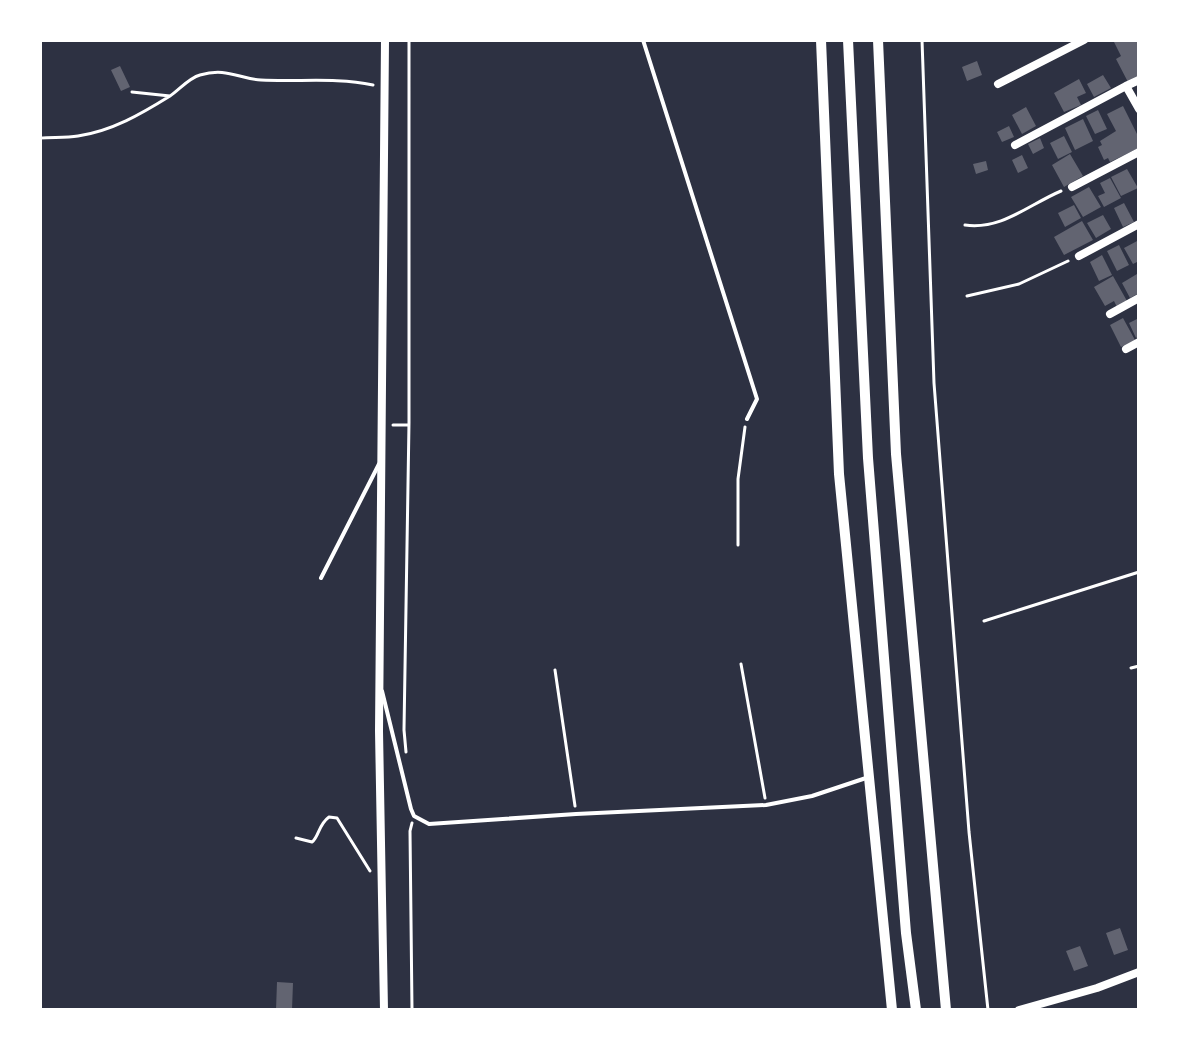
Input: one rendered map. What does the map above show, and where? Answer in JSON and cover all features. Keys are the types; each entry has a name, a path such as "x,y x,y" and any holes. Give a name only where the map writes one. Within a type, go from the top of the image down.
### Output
{"street":[{"path":"384,1010 379,680 385,40"},
{"path":"821,40 839,474 892,1010"},
{"path":"848,40 868,458 905,918 916,1010"},
{"path":"878,40 896,454 946,1010"},
{"path":"998,84 1084,40"},
{"path":"1015,145 1139,80"},
{"path":"1126,86 1139,109"},
{"path":"1072,187 1139,152"},
{"path":"1079,256 1139,224"},
{"path":"1110,314 1139,298"},
{"path":"1126,349 1139,342"},
{"path":"1019,1010 1097,988 1139,972"}],"lane":[{"path":"643,40 757,399 747,419"},
{"path":"321,578 381,458"},
{"path":"379,680 414,816 429,824 766,805 812,796 868,777"}],"path":[{"path":"399,756 408,751 404,730 409,425 409,40"},
{"path":"922,40 934,383 969,832 988,1010"},
{"path":"40,138 75,137 99,132 170,96 191,79 214,72 234,73 258,80 348,80 385,87"},
{"path":"132,92 170,96"},
{"path":"965,225 982,227 997,223 1072,187"},
{"path":"967,296 1019,284 1079,256"},
{"path":"738,545 738,479 747,419"},
{"path":"382,425 409,425"},
{"path":"984,621 1139,572"},
{"path":"741,664 766,805"},
{"path":"1131,668 1139,666"},
{"path":"555,670 576,814"},
{"path":"412,1010 410,831 414,816"},
{"path":"296,838 312,842 323,822 329,817 337,818 372,874 382,881"}],"building":[{"path":"1113,40 1139,40 1139,79 1129,84 1116,59 1121,56"},
{"path":"977,61 982,75 967,81 962,67"},
{"path":"120,66 130,87 121,91 111,70"},
{"path":"1103,75 1111,88 1094,97 1087,84"},
{"path":"1079,79 1086,93 1077,97 1081,105 1064,112 1054,93"},
{"path":"1123,106 1139,138 1139,148 1110,162 1108,158 1104,160 1098,147 1102,145 1100,141 1116,131 1107,114"},
{"path":"1026,107 1036,126 1022,134 1012,115"},
{"path":"1098,110 1107,129 1095,134 1086,116"},
{"path":"1083,119 1093,141 1075,150 1065,128"},
{"path":"1009,126 1014,137 1002,142 997,132"},
{"path":"1064,136 1072,152 1058,159 1050,143"},
{"path":"1040,138 1044,148 1033,154 1028,144"},
{"path":"1070,154 1083,176 1064,187 1052,165"},
{"path":"1022,155 1028,168 1018,173 1012,160"},
{"path":"986,161 988,170 976,174 973,164"},
{"path":"1127,169 1138,188 1121,196 1111,177"},
{"path":"1110,178 1121,198 1104,207 1098,196 1105,193 1100,183"},
{"path":"1089,187 1101,207 1083,217 1071,197"},
{"path":"1124,203 1134,222 1123,227 1114,208"},
{"path":"1074,205 1081,218 1065,227 1058,213"},
{"path":"1103,215 1111,229 1096,238 1087,223"},
{"path":"1082,221 1093,240 1064,255 1054,237"},
{"path":"1139,240 1139,261 1133,264 1124,248"},
{"path":"1119,245 1129,265 1117,271 1107,251"},
{"path":"1102,255 1112,275 1099,281 1090,262"},
{"path":"1137,274 1139,293 1130,298 1122,283"},
{"path":"1113,276 1127,301 1117,307 1114,301 1105,306 1094,287"},
{"path":"1123,318 1135,340 1121,347 1110,325"},
{"path":"1137,319 1139,336 1136,338 1129,323"},
{"path":"1120,928 1128,950 1114,955 1106,933"},
{"path":"1080,946 1088,966 1074,971 1066,951"},
{"path":"277,982 293,983 292,1010 276,1010"}]}
